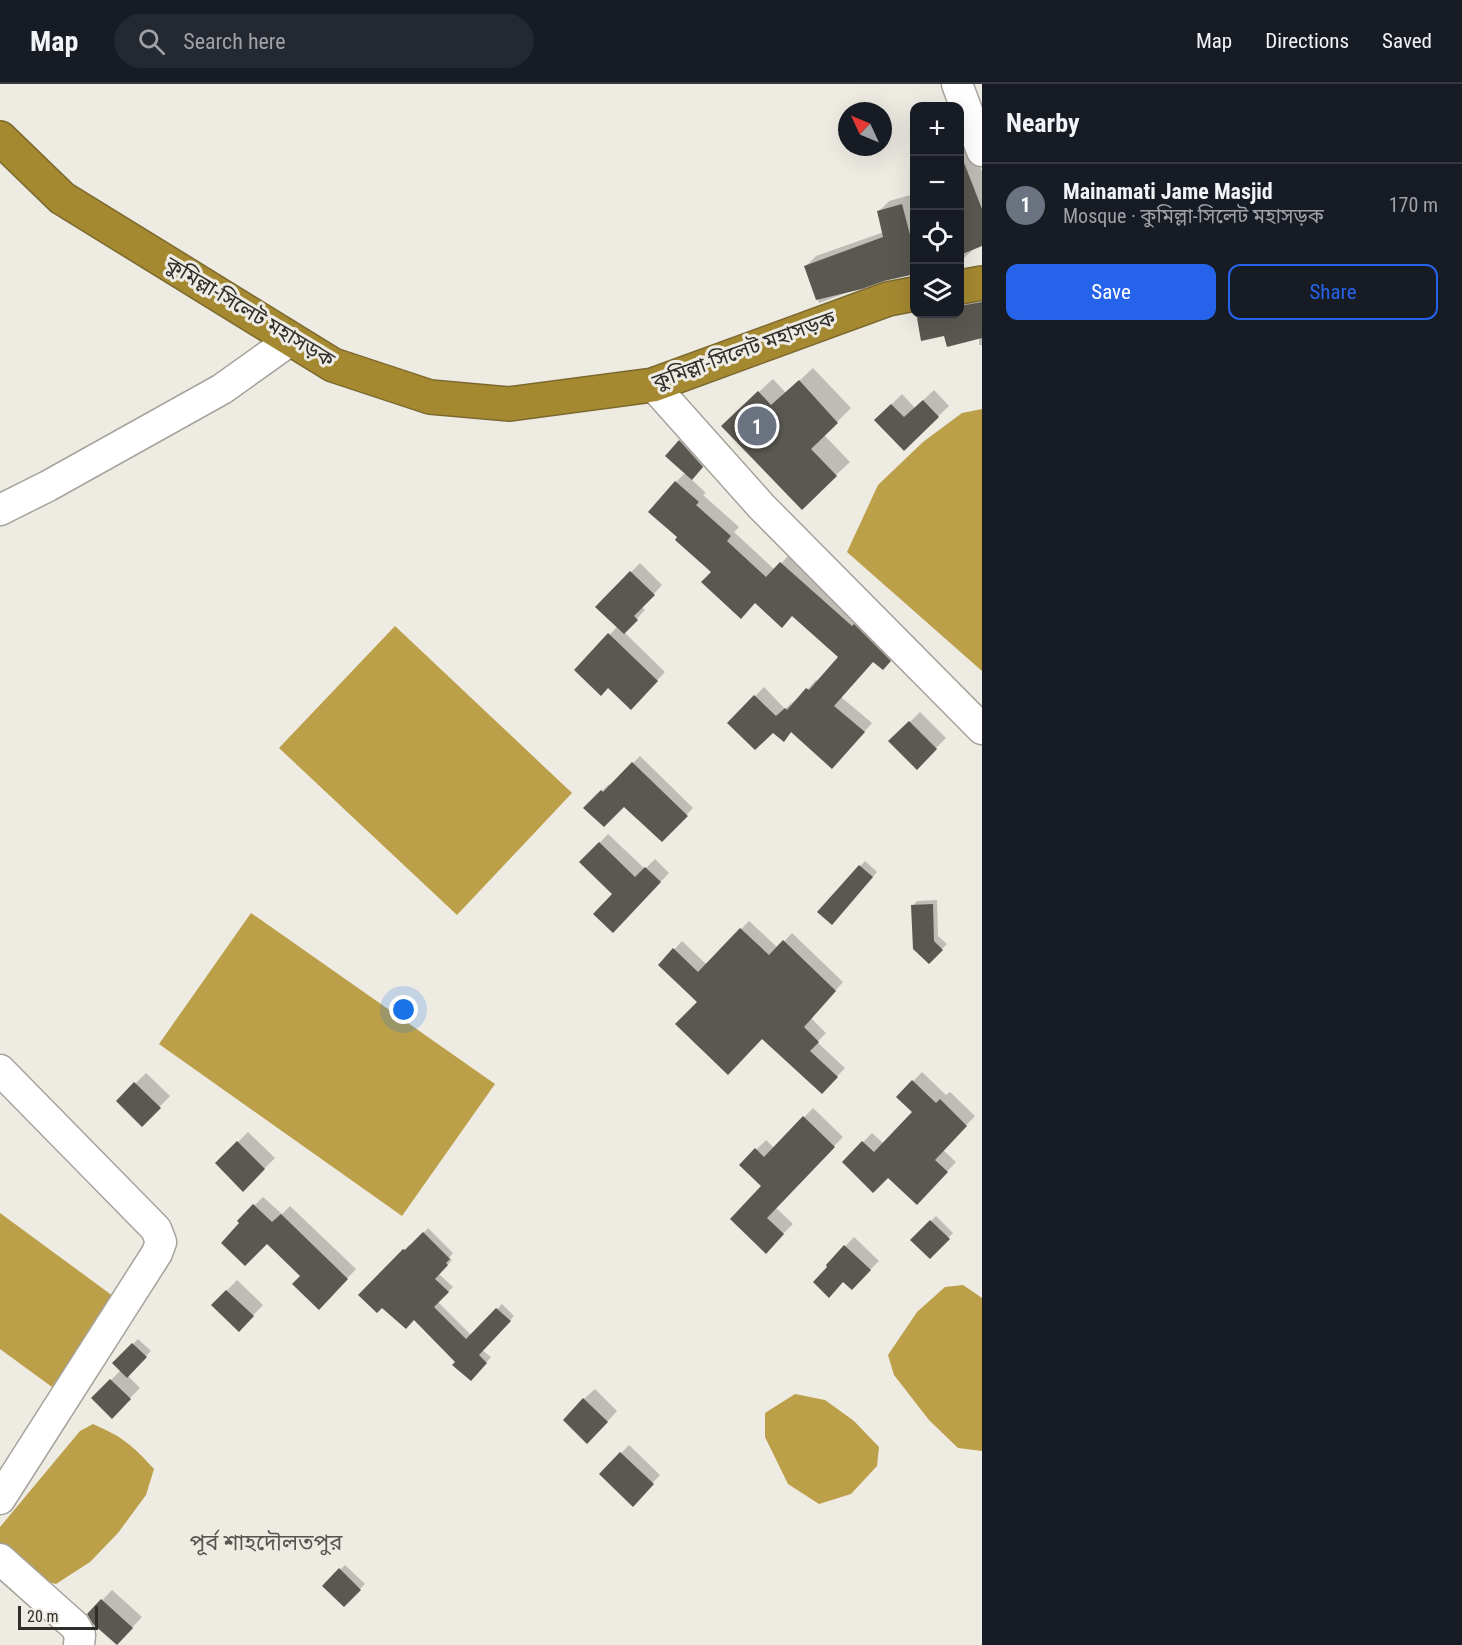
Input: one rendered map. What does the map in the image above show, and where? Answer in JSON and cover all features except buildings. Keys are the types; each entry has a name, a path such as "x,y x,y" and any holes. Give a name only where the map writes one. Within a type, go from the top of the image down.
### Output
{"highway":[{"name":"কুমিল্লা-সিলেট মহাসড়ক","path":"0,138 62,198 333,364 430,397 510,404 653,385 888,298 910,295"},
{"path":"964,286 982,282"}],"street":[{"path":"957,84 982,151"},
{"path":"0,510 48,486 222,389 292,339"},
{"path":"653,385 760,506 982,729"},
{"path":"0,1070 156,1229 161,1242 157,1253 0,1499"},
{"path":"0,1559 75,1626 80,1635 79,1645"}],"shaded area":[{"path":"982,409 982,671 847,552 878,485 923,442 962,413"},
{"path":"395,626 572,793 457,915 279,748"},
{"path":"251,913 495,1084 402,1216 159,1044"},
{"path":"0,1213 117,1299 52,1387 0,1349"},
{"path":"963,1285 982,1298 982,1451 958,1448 929,1420 894,1375 888,1355 917,1312 945,1287"},
{"path":"795,1394 825,1400 854,1421 879,1447 877,1466 851,1494 819,1504 788,1484 765,1437 765,1413"},
{"path":"93,1424 126,1442 154,1469 146,1495 118,1533 90,1562 56,1584 26,1576 0,1548 0,1527 80,1431"}],"place":[{"name":"Mainamati Jame Masjid","path":"757,426"}],"district":[{"name":"পূর্ব শাহদৌলতপুর","path":"266,1542"}]}
